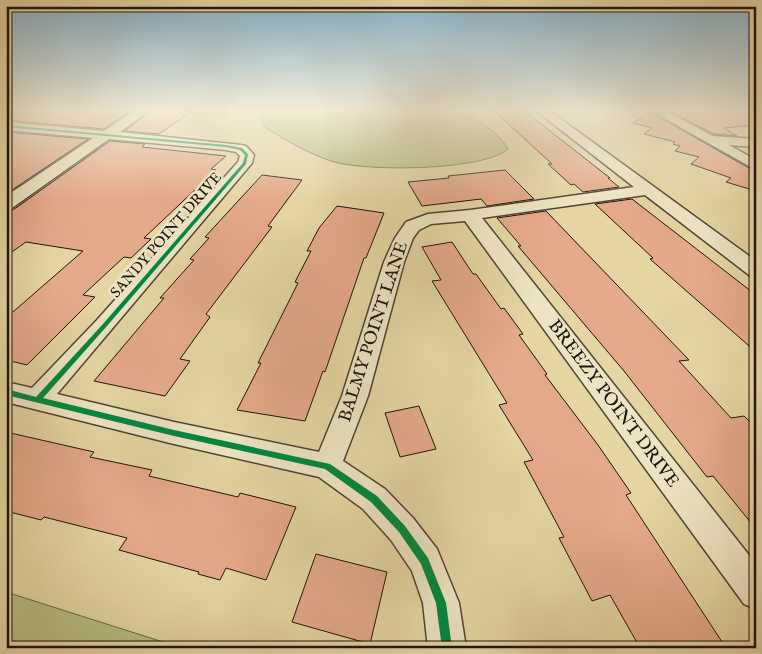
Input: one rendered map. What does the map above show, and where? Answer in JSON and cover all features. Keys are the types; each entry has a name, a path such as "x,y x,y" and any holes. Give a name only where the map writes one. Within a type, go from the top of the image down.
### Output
{"street":[{"path":"6,204 99,140"},
{"name":"SANDY POINT DRIVE","path":"38,399 105,325 245,163 247,156 240,149 226,146 147,140"},
{"path":"581,140 756,271"},
{"path":"708,140 756,166"},
{"path":"712,140 756,144"},
{"name":"BALMY POINT LANE","path":"327,466 355,396 394,262 404,238 412,226 428,219 470,216 648,190"},
{"name":"BREEZY POINT DRIVE","path":"470,216 756,592"},
{"path":"6,392 174,433 327,466 374,499 402,529 425,561 441,603 447,648"}],"green space":[{"path":"286,140 501,140 508,149 495,156 475,162 395,168 347,165 331,161"},
{"path":"6,592 182,648 6,648"}],"building":[{"path":"6,140 87,140 6,194"},
{"path":"525,140 561,140 619,187 583,192 574,184 571,185 548,164 552,164"},
{"path":"665,140 699,140 756,172 756,191 726,182 731,178 691,164 699,157 675,151 680,146 673,144 675,142"},
{"path":"110,141 145,144 142,147 226,156 211,169 216,170 144,238 151,239 131,258 124,257 83,295 95,297 27,365 6,360 6,318 83,251 26,242 6,256 6,211 13,210"},
{"path":"505,170 534,199 487,206 481,199 422,206 408,182 449,178 448,176"},
{"path":"262,175 302,180 268,226 272,227 206,314 210,317 180,359 190,361 165,396 94,381 164,298 160,298 194,260 190,259 209,238 205,237"},
{"path":"632,199 756,295 756,352 650,259 653,258 595,204"},
{"path":"337,206 384,213 366,258 364,258 325,372 323,371 305,421 237,410 298,283 295,282 311,251 307,251 319,228"},
{"path":"546,211 689,360 679,361 731,418 744,416 756,428 756,529 713,476 707,477 624,371 518,246 521,246 497,218"},
{"path":"452,242 473,274 476,274 501,309 504,308 523,334 519,335 547,374 545,375 598,445 631,493 626,495 726,648 640,648 610,595 592,601 559,538 564,537 524,462 533,460 499,405 507,403 432,281 441,280 422,247"},
{"path":"419,406 436,449 400,457 385,413"},
{"path":"6,432 94,452 90,457 152,470 149,476 238,497 240,493 296,507 266,580 226,568 220,580 198,574 199,572 119,550 127,538 44,517 41,520 6,511"},
{"path":"316,554 387,572 370,644 292,622"}],"cycle path":[{"path":"38,399 105,325 245,163 247,155 241,149 226,146 155,140"},
{"path":"6,392 174,433 327,466 374,499 402,529 425,561 441,603 447,648"}]}
